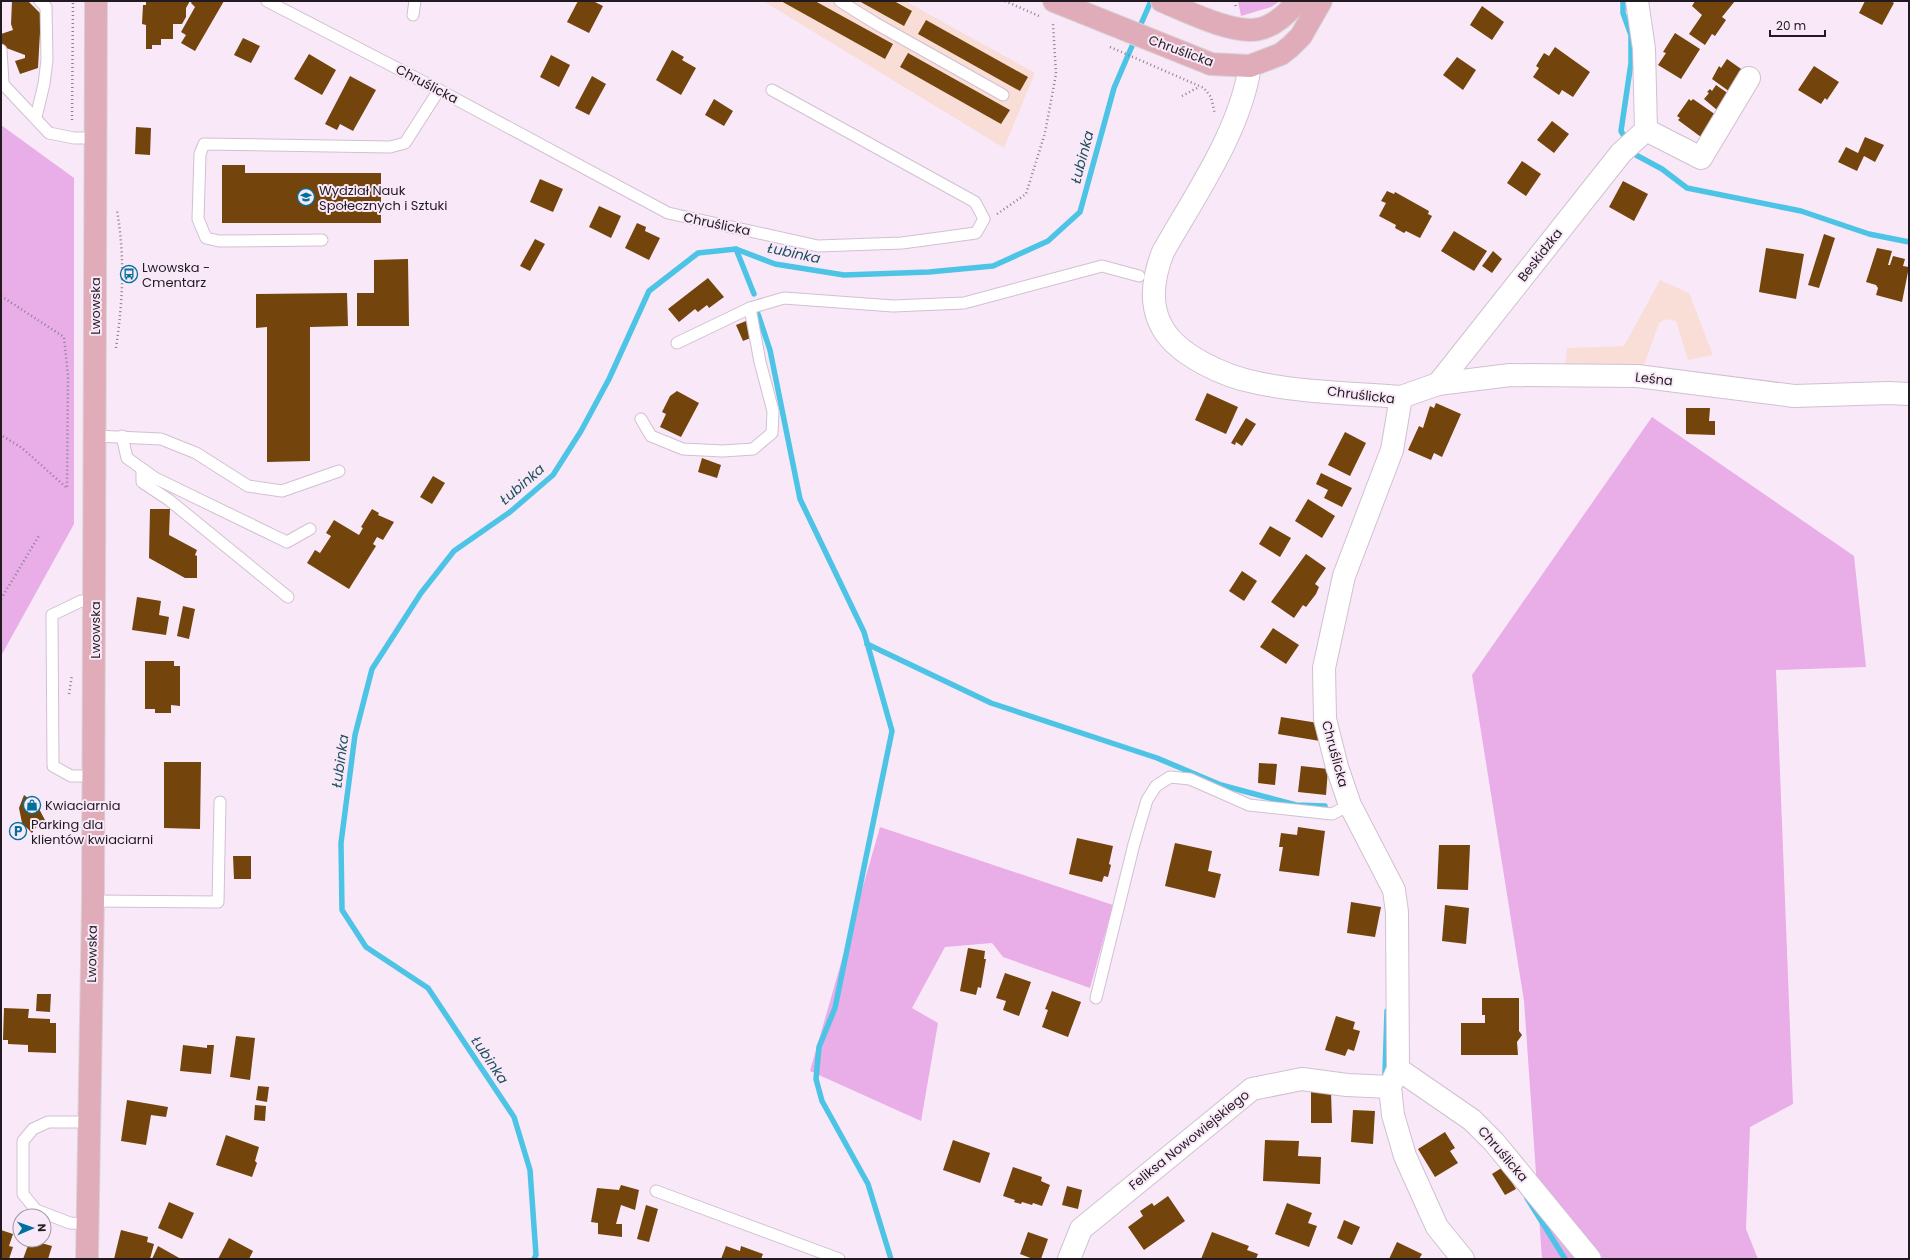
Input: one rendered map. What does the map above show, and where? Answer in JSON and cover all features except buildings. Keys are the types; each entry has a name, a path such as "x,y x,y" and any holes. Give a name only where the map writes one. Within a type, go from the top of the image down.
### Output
{"main road":[{"name":"Lwowska","path":"87,1259 94,776 96,1"},
{"path":"1162,1 1239,30 1259,29 1286,16 1298,1"},
{"path":"1250,66 1281,54 1290,47 1301,36 1321,1"},
{"name":"Chruślicka","path":"1052,13 1211,64 1250,66"},
{"path":"1250,66 1259,29"}],"street":[{"path":"1637,1 1644,50 1641,134 1701,158 1749,78"},
{"name":"Chruślicka","path":"1250,66 1248,86 1236,120 1163,252 1156,269 1153,293 1160,324 1171,339 1183,350 1201,362 1233,376 1257,383 1281,387 1401,397 1392,450 1344,576 1324,668 1325,719 1337,767 1350,805 1394,890 1398,912 1393,1115 1405,1156 1437,1227 1463,1259"},
{"name":"Beskidzka","path":"1438,384 1621,153 1641,134"},
{"name":"Leśna","path":"1401,397 1438,384 1510,375 1637,376 1794,396 1889,392 1909,394"},
{"name":"Chruślicka","path":"1394,1078 1472,1120 1494,1142 1590,1259"},
{"name":"Feliksa Nowowiejskiego","path":"1069,1259 1081,1229 1252,1089 1302,1079 1347,1085 1394,1078"}],"lane":[{"path":"36,118 44,84 47,60 46,7 40,1"},
{"name":"Chruślicka","path":"266,1 439,90 668,213 818,246 902,243 976,233 984,219"},
{"path":"413,15 415,1"},
{"path":"840,1 875,23 1003,95"},
{"path":"1,50 2,82 49,133 74,138 95,138"},
{"path":"322,240 219,241 206,238 198,219 200,154 204,144 390,147 405,143 439,90"},
{"path":"772,90 975,202 984,219"},
{"path":"677,343 750,308 784,298 893,306 964,303 1102,266 1139,276"},
{"path":"640,419 650,436 683,449 723,451 753,449 772,432 773,411 760,362 750,308"},
{"path":"95,436 122,436 161,439 196,453 248,486 282,491 339,471"},
{"path":"122,436 127,458 155,478 287,542 310,529"},
{"path":"142,469 142,482 169,500 288,597"},
{"path":"94,776 71,776 53,766 52,615 81,601 95,602"},
{"path":"1096,998 1134,844 1147,800 1156,786 1170,777 1190,779 1249,805 1332,814 1350,805"},
{"path":"93,901 218,902 220,802"},
{"path":"88,1224 70,1223 36,1210 24,1194 23,1141 33,1129 48,1122 90,1122"},
{"path":"656,1191 839,1259"}],"path":[{"path":"72,120 73,1"},
{"path":"1005,1 1052,13 1060,25"},
{"path":"984,219 1001,213 1026,194 1046,133 1056,74 1052,13"},
{"path":"1109,47 1204,88"},
{"path":"1182,96 1200,87"},
{"path":"116,206 122,242 122,307 116,352"},
{"path":"1,296 64,337 68,376 67,488 22,448 1,435"},
{"path":"1,599 40,534"}],"shaded area":[{"path":"763,1 905,1 1035,73 1004,148"},
{"path":"1238,1 1280,1 1271,7 1241,16"},
{"path":"1,125 74,178 74,524 1,656"},
{"path":"1660,280 1689,293 1713,355 1688,360 1676,321 1666,319 1659,323 1641,373 1565,367 1567,348 1624,346"},
{"path":"1652,417 1854,556 1866,667 1776,670 1793,1104 1750,1127 1746,1229 1758,1259 1542,1259 1524,1001 1472,675"},
{"path":"880,827 1113,905 1090,988 1003,957 992,943 945,947 912,1008 938,1023 921,1121 810,1071"}],"waterway":[{"name":"Łubinka","path":"1138,31 1151,1"},
{"path":"1623,1 1623,13 1631,35 1631,63 1621,131 1627,141"},
{"name":"Łubinka","path":"534,1259 536,1255 530,1170 514,1117 428,988 366,947 342,910 341,843 355,735 372,669 421,593 454,551 510,512 553,475 581,431 609,379 649,291 698,253 736,249 775,264 844,275 929,272 993,266 1048,241 1080,212 1114,88 1135,39"},
{"path":"1632,148 1636,155 1662,169 1687,188 1801,211 1869,234 1909,242"},
{"path":"736,249 754,294"},
{"path":"758,314 770,350 800,499 864,632 892,731 835,1008 819,1047 816,1079 822,1101 868,1184 891,1259"},
{"path":"867,644 991,703 1157,758 1221,785 1296,805 1325,806"},
{"path":"1385,1073 1387,1011"},
{"path":"1527,1198 1565,1259"}],"place":[{"name":"Wydział Nauk Społecznych i Sztuki","path":"306,197"},
{"name":"Lwowska - Cmentarz","path":"129,274"},
{"name":"Kwiaciarnia","path":"32,805"},
{"name":"Parking dla klientów kwiaciarni","path":"18,831"}]}
